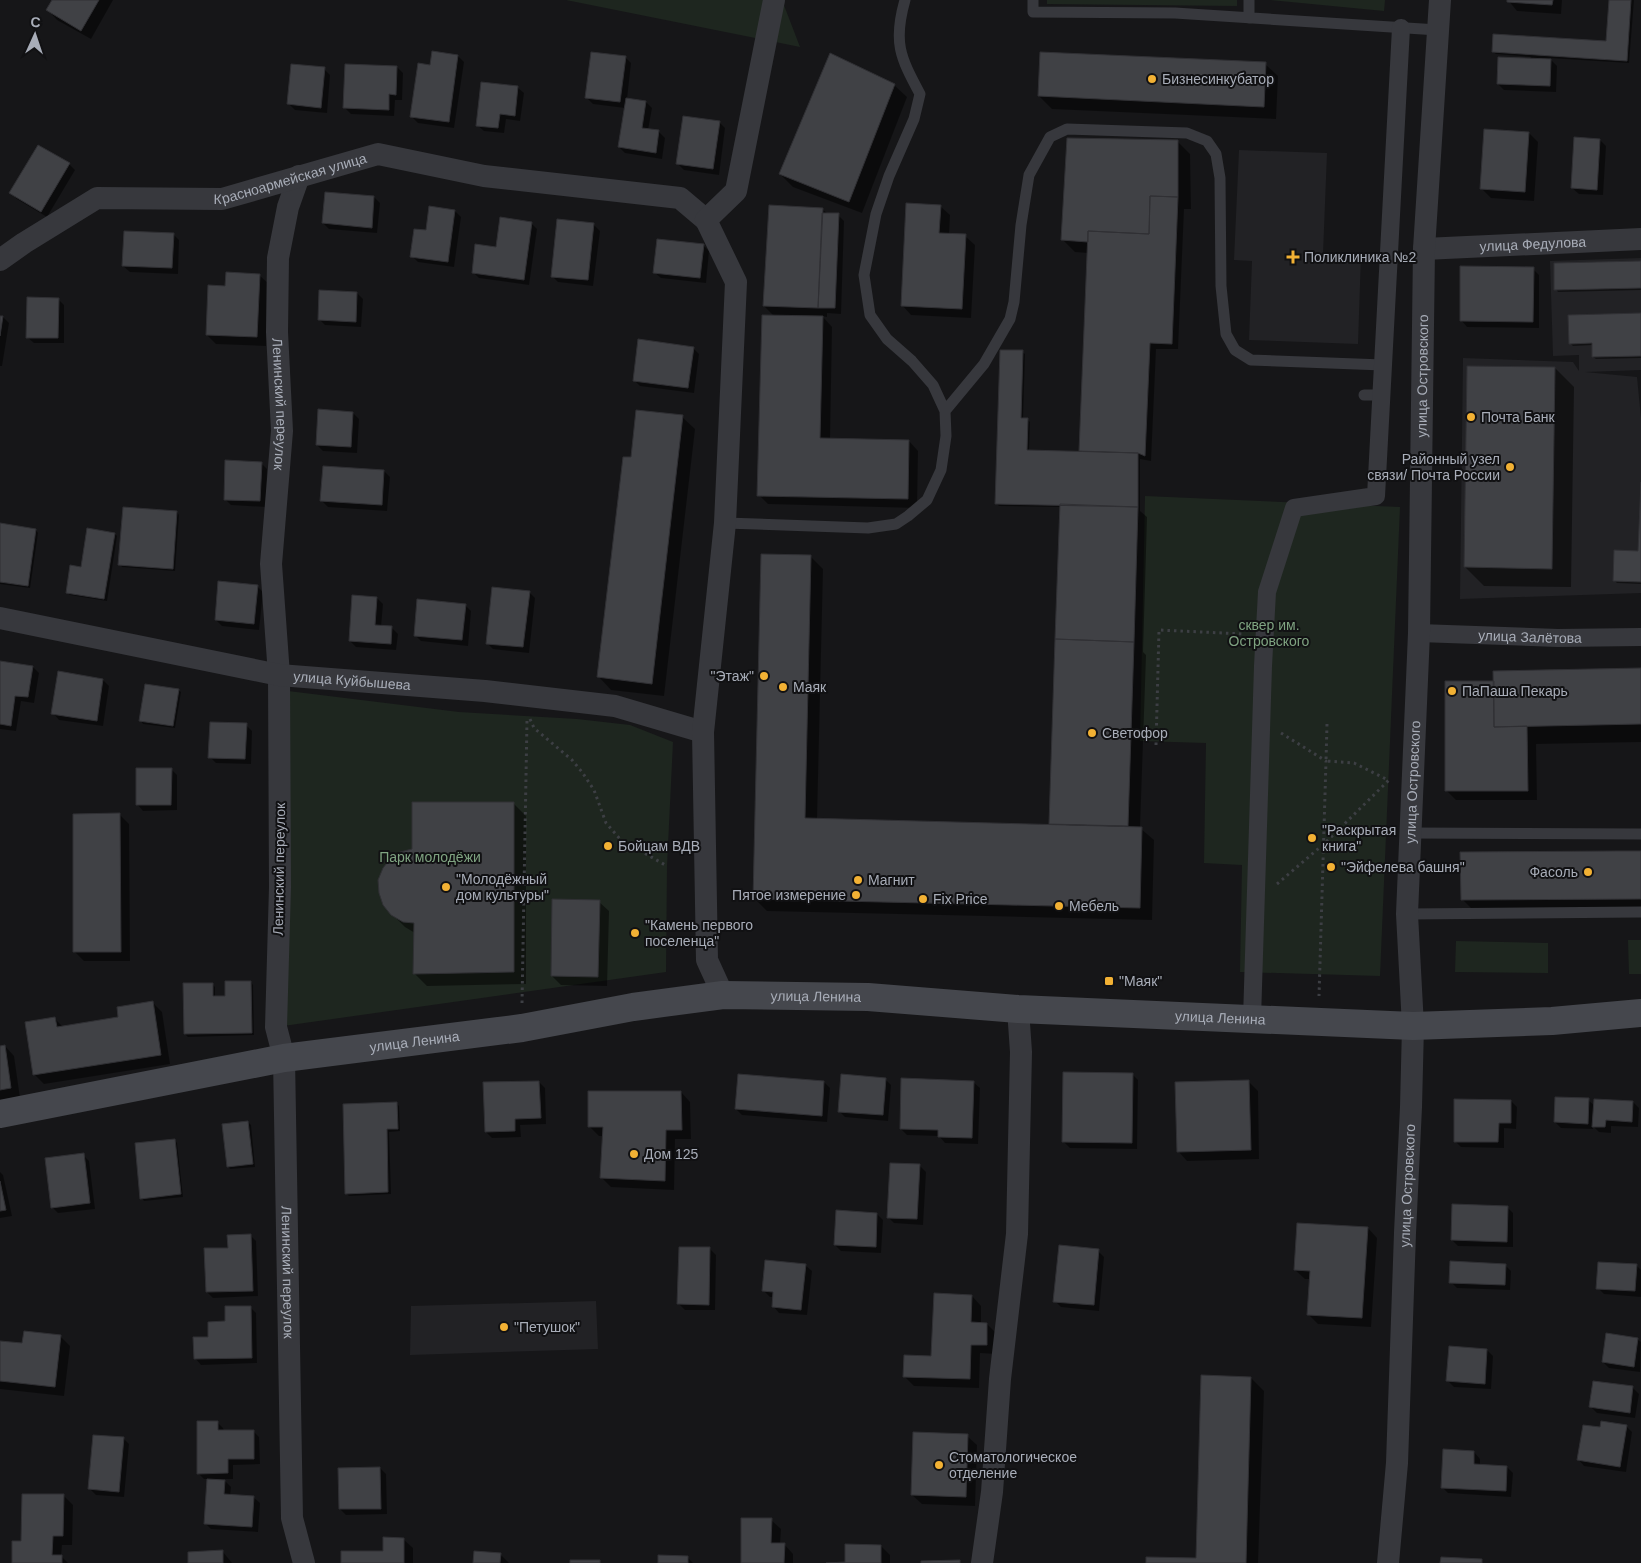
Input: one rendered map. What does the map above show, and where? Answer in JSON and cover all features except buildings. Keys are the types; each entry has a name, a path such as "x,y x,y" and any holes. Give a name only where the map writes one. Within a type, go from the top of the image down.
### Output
{"main road":[{"name":"улица Ленина","path":"0,1114 284,1058 522,1028 634,1007 723,995 868,997 1018,1009 1413,1026 1552,1021 1641,1013"}],"street":[{"path":"723,995 707,960 703,732 725,523 736,282 706,220 736,191 774,0"},
{"name":"улица Островского","path":"1388,1563 1397,1463 1413,1026 1407,914 1418,633 1424,249 1440,0"},
{"path":"1252,1019 1267,592 1294,508 1376,496 1401,28"},
{"name":"Красноармейская улица","path":"0,260 24,242 97,198 222,199 378,154 484,176 680,198 706,220"},
{"name":"Ленинский переулок","path":"299,176 288,207 278,258 277,332 282,431 271,564 279,675 280,887 276,1027 284,1058 292,1518 304,1563"},
{"name":"улица Федулова","path":"1424,249 1641,239"},
{"name":"улица Куйбышева","path":"0,618 279,675 485,691 615,706 703,732"},
{"name":"улица Залётова","path":"1418,633 1558,638 1641,637"},
{"path":"982,1563 992,1492 1000,1379 1017,1234 1021,1052 1018,1009"},
{"path":"1381,1563 1390,1539"}],"lane":[{"path":"725,523 868,528 896,524 927,500 941,470 946,436 945,412 933,385 912,361 887,339 870,315 864,275 876,214 889,176 914,119 920,94 910,76 898,46 898,24 905,0"},
{"path":"1033,0 1033,12 1176,13 1438,30"},
{"path":"1249,0 1249,18"},
{"path":"945,412 984,364 1010,319 1014,302 1028,175 1050,137 1067,129 1187,133 1207,141 1216,154 1220,178 1221,286 1226,334 1235,350 1252,360 1383,365"},
{"path":"1364,395 1381,395"},
{"path":"1410,833 1641,834"},
{"path":"1407,914 1641,912"}],"path":[{"path":"1156,745 1159,630 1265,635"},
{"path":"522,1028 527,714 534,728 572,760 582,772 594,790 606,823 620,839 667,866"},
{"path":"1261,721 1326,761 1354,763 1388,780 1412,780"},
{"path":"1319,1022 1327,724"},
{"path":"1256,903 1324,843 1388,780"}],"shaded area":[{"path":"1239,150 1327,153 1323,254 1361,255 1358,344 1249,340 1252,261 1234,260"},
{"path":"1641,258 1641,370 1585,372 1637,377 1641,418 1641,593 1460,599 1463,358 1573,362 1579,371 1579,355 1553,356 1550,261"},
{"name":"\"Петушок\"","path":"596,1301 598,1349 410,1355 411,1306"}],"green space":[{"path":"566,0 782,0 800,47"},
{"path":"1047,0 1237,0 1237,6 1047,4"},
{"path":"1270,0 1385,0 1384,11"},
{"name":"сквер им. Островского","path":"1145,496 1400,507 1380,976 1240,972 1242,865 1204,863 1206,743 1140,741"},
{"name":"Парк молодёжи","path":"288,691 459,712 577,719 630,725 673,742 667,866 666,972 276,1027"},
{"path":"1628,940 1641,940 1641,974 1629,974"},
{"path":"1456,941 1548,943 1548,973 1455,972"}],"place":[{"name":"Бизнесинкубатор","path":"1152,79"},
{"name":"Поликлиника №2","path":"1293,257"},
{"name":"Почта Банк","path":"1471,417"},
{"name":"Районный узел связи/ Почта России","path":"1510,467"},
{"name":"\"Этаж\"","path":"764,676"},
{"name":"Maяк","path":"783,687"},
{"name":"ПаПаша Пекарь","path":"1452,691"},
{"name":"Светофор","path":"1092,733"},
{"name":"\"Раскрытая книга\"","path":"1312,838"},
{"name":"Бойцам ВДВ","path":"608,846"},
{"name":"\"Эйфелева башня\"","path":"1331,867"},
{"name":"Фасоль","path":"1588,872"},
{"name":"Магнит","path":"858,880"},
{"name":"\"Молодёжный дом культуры\"","path":"446,887"},
{"name":"Пятое измерение","path":"856,895"},
{"name":"Fix Price","path":"923,899"},
{"name":"Мебель","path":"1059,906"},
{"name":"\"Камень первого поселенца\"","path":"635,933"},
{"name":"\"Маяк\"","path":"1109,981"},
{"name":"Дом 125","path":"634,1154"},
{"name":"\"Петушок\"","path":"504,1327"},
{"name":"Стоматологическое отделение","path":"939,1465"}]}
